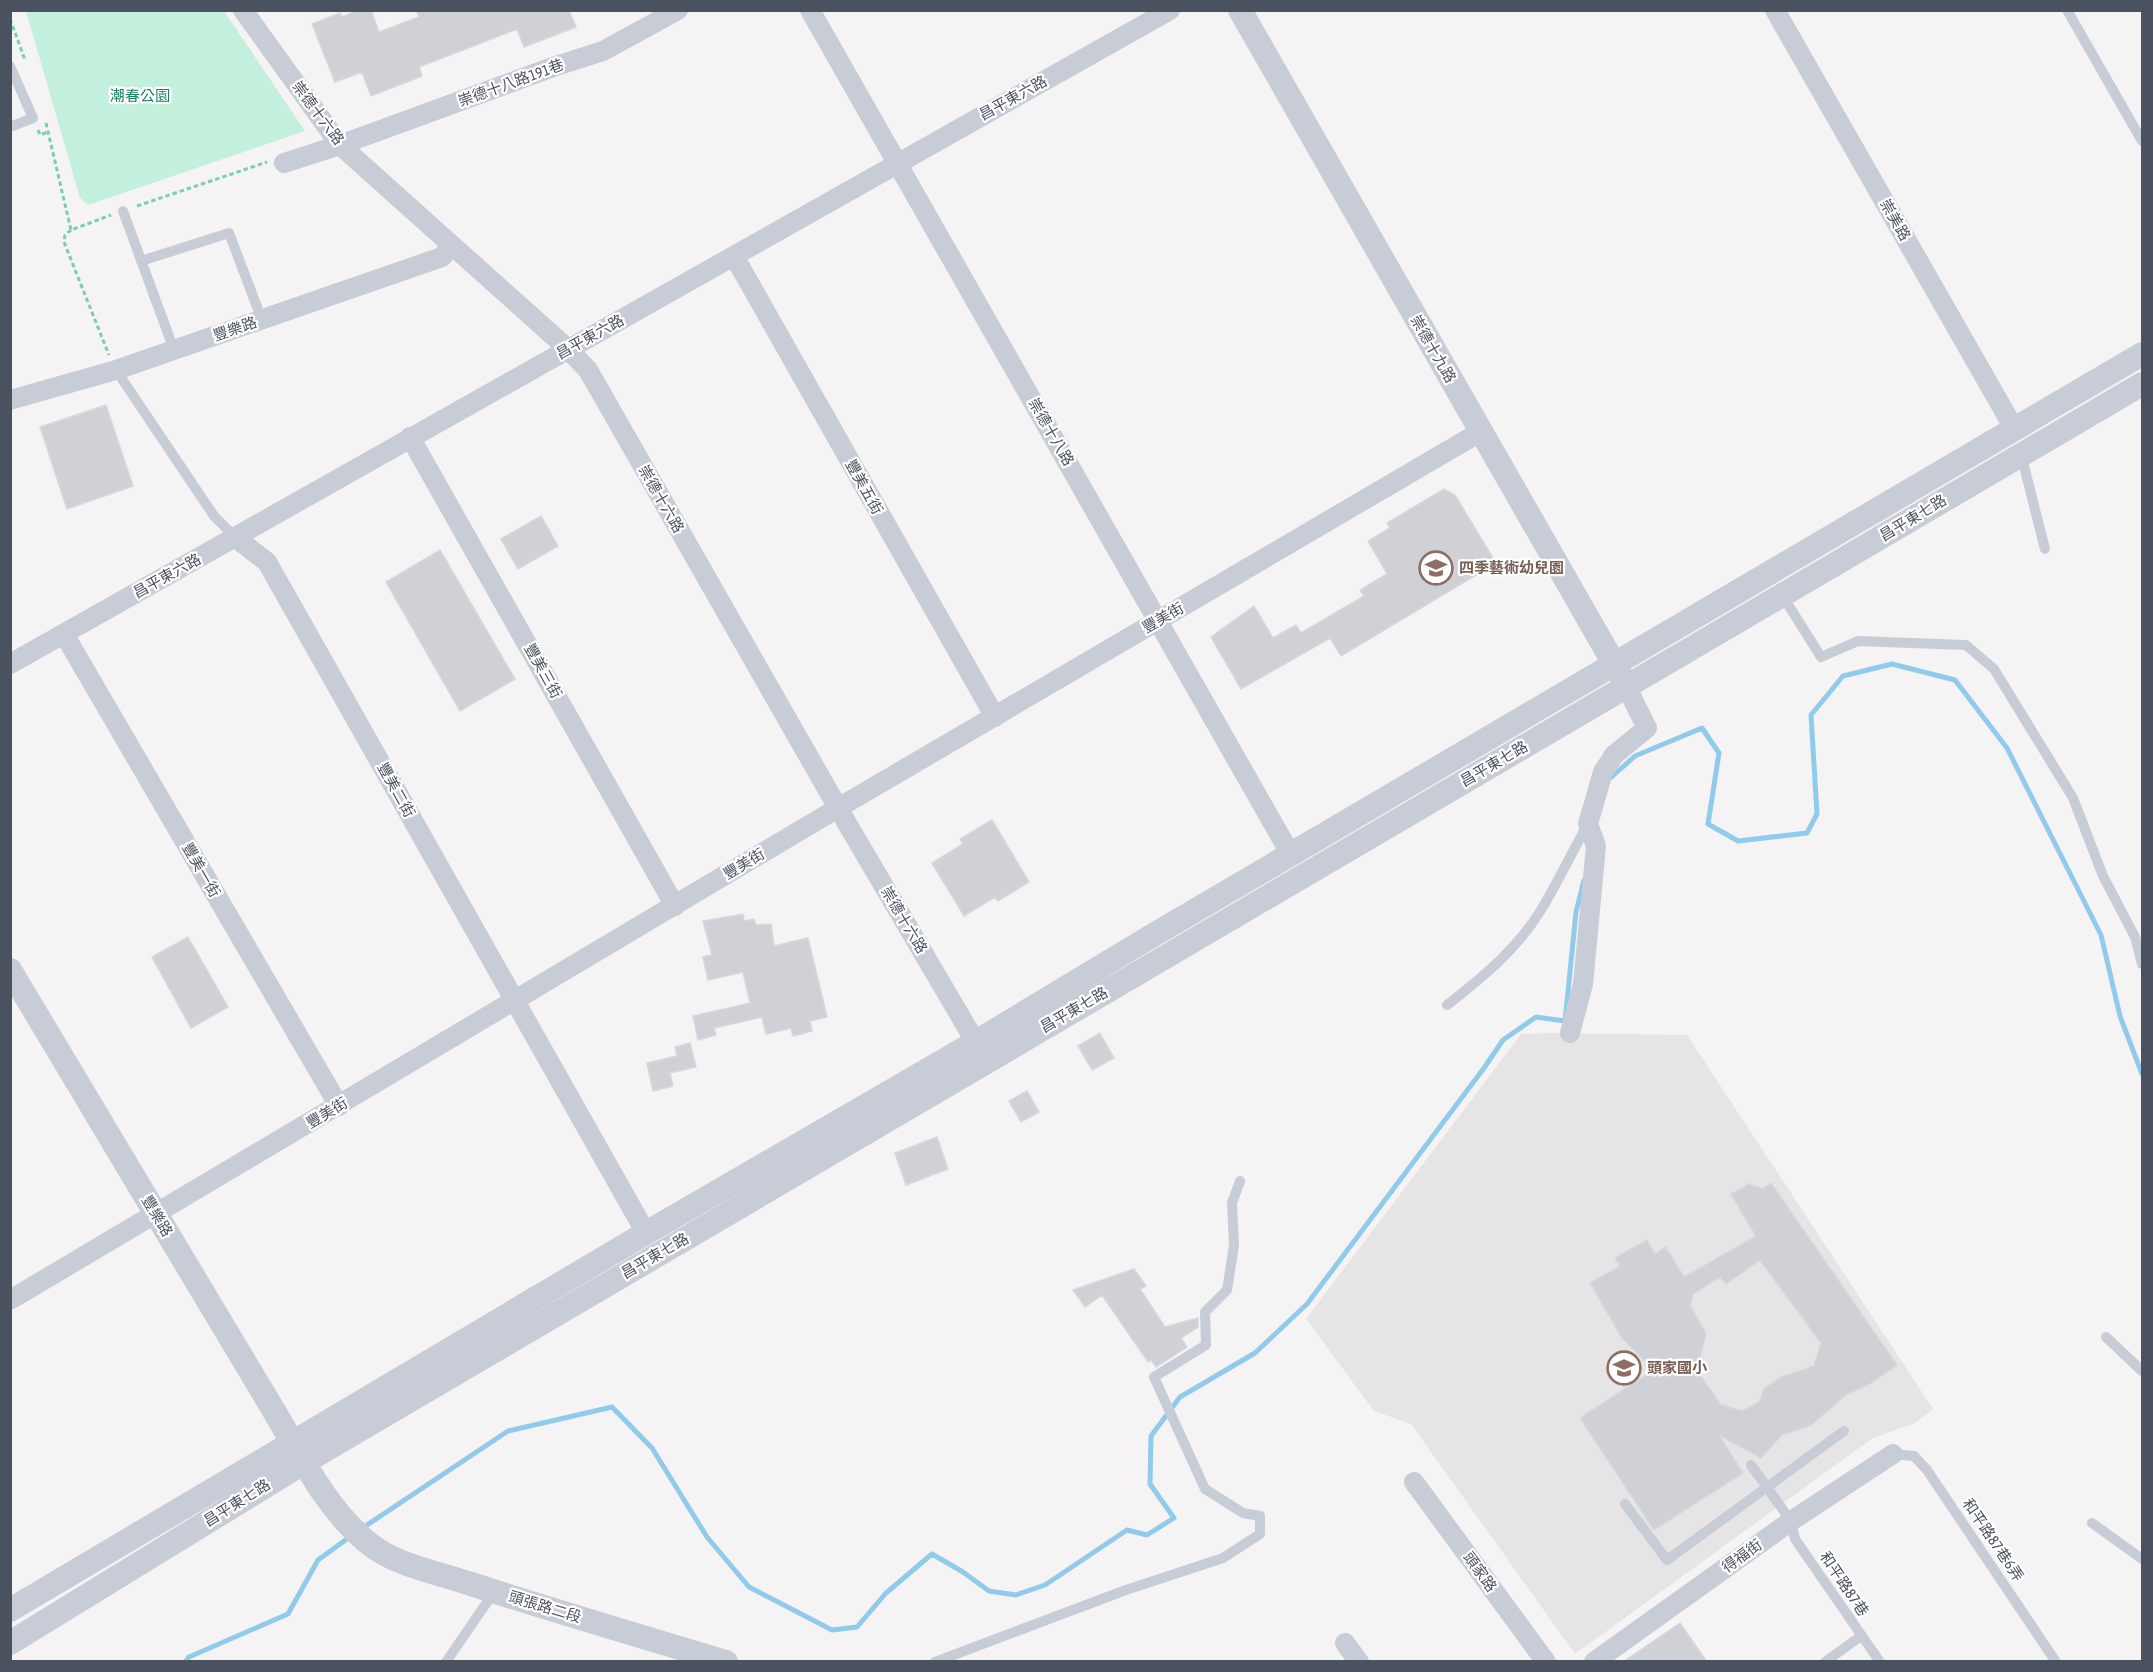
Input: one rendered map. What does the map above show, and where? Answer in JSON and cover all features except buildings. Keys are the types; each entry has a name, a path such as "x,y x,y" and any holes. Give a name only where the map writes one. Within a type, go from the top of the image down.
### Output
{"street":[{"name":"崇德十六路","path":"243,10 340,145 568,349 588,370 838,808 981,1052"},
{"name":"崇德十八路191巷","path":"284,163 603,51 678,10"},
{"name":"崇德十八路","path":"810,10 1291,855"},
{"name":"昌平東六路","path":"10,664 1170,10"},
{"name":"崇德十九路","path":"1240,10 1626,687"},
{"name":"崇美路","path":"1775,10 2015,430"},
{"name":"豐樂路","path":"10,400 116,370 442,257 452,245"},
{"name":"豐美五街","path":"734,255 995,717"},
{"name":"昌平東七路","path":"10,1643 297,1453 646,1233 981,1052 1150,937 2142,354"},
{"name":"昌平東七路","path":"10,1610 297,1453 981,1052 1626,687 2142,384"},
{"name":"豐美街","path":"10,1300 838,808 1480,432"},
{"name":"豐美三街","path":"410,437 675,906"},
{"name":"豐美二街","path":"236,538 267,562 646,1233"},
{"name":"豐美一街","path":"64,634 339,1106"},
{"path":"1570,1033 1583,984 1596,846 1588,824 1603,772 1614,755 1647,728 1626,687"},
{"name":"豐樂路","path":"10,970 297,1453"},
{"name":"頭張路二段","path":"297,1453 339,1512 368,1543 394,1559 726,1662"},
{"name":"得福街","path":"1594,1662 1791,1521 1893,1454"},
{"name":"頭家路","path":"1414,1482 1546,1662"},
{"path":"1345,1643 1359,1662"}],"lane":[{"path":"2067,10 2142,141"},
{"path":"10,66 33,118 10,127"},
{"path":"123,211 174,350"},
{"path":"141,261 229,232 262,320"},
{"name":"豐美二街","path":"116,370 214,516 236,538"},
{"path":"2021,454 2045,549"},
{"path":"1782,595 1821,657 1858,641 1966,645 1994,669 2073,798 2103,876 2135,937 2142,964"},
{"path":"1447,1005 1480,980 1506,954 1541,911 1588,824"},
{"path":"935,1662 1115,1594 1223,1558 1260,1534 1260,1516 1243,1513 1205,1489 1154,1377 1206,1345 1205,1312 1227,1290 1234,1245 1232,1203 1240,1181"},
{"path":"2106,1337 2142,1371"},
{"path":"1625,1504 1667,1560 1844,1431"},
{"name":"和平路87巷6弄","path":"1893,1454 1914,1456 1927,1470 2056,1662"},
{"name":"和平路87巷","path":"1751,1465 1791,1521 1795,1539 1880,1662"},
{"path":"2092,1523 2142,1559"},
{"path":"446,1662 494,1591"},
{"path":"1825,1662 1861,1636"}],"path":[{"path":"10,19 26,63"},
{"path":"44,117 71,230"},
{"path":"116,370 99,334 64,242 65,235 71,230 123,211 273,160 284,163"}],"shaded area":[{"name":"頭家國小","path":"1521,1034 1687,1035 1933,1409 1915,1423 1873,1438 1575,1654 1411,1424 1374,1411 1306,1319"}],"green space":[{"name":"潮春公園","path":"26,11 224,11 305,131 88,205 80,198"}],"waterway":[{"path":"1608,780 1635,756 1702,728 1719,753 1708,824 1738,841 1807,833 1817,814 1811,715 1843,676 1892,664 1955,680 2007,748 2101,935 2120,1016 2142,1074"},
{"path":"361,1529 508,1431 612,1407 652,1448 707,1537 749,1587 832,1630 857,1627 886,1593 932,1554 989,1591 1016,1595 1045,1585 1127,1530 1147,1535 1174,1518 1150,1484 1151,1436 1180,1397 1255,1353 1307,1304 1503,1040 1536,1017 1565,1021 1576,912 1584,880"},
{"path":"185,1662 189,1657 288,1614 318,1560 351,1536"}],"place":[{"name":"四季藝術幼兒園","path":"1436,568"},
{"name":"頭家國小","path":"1624,1368"}]}
